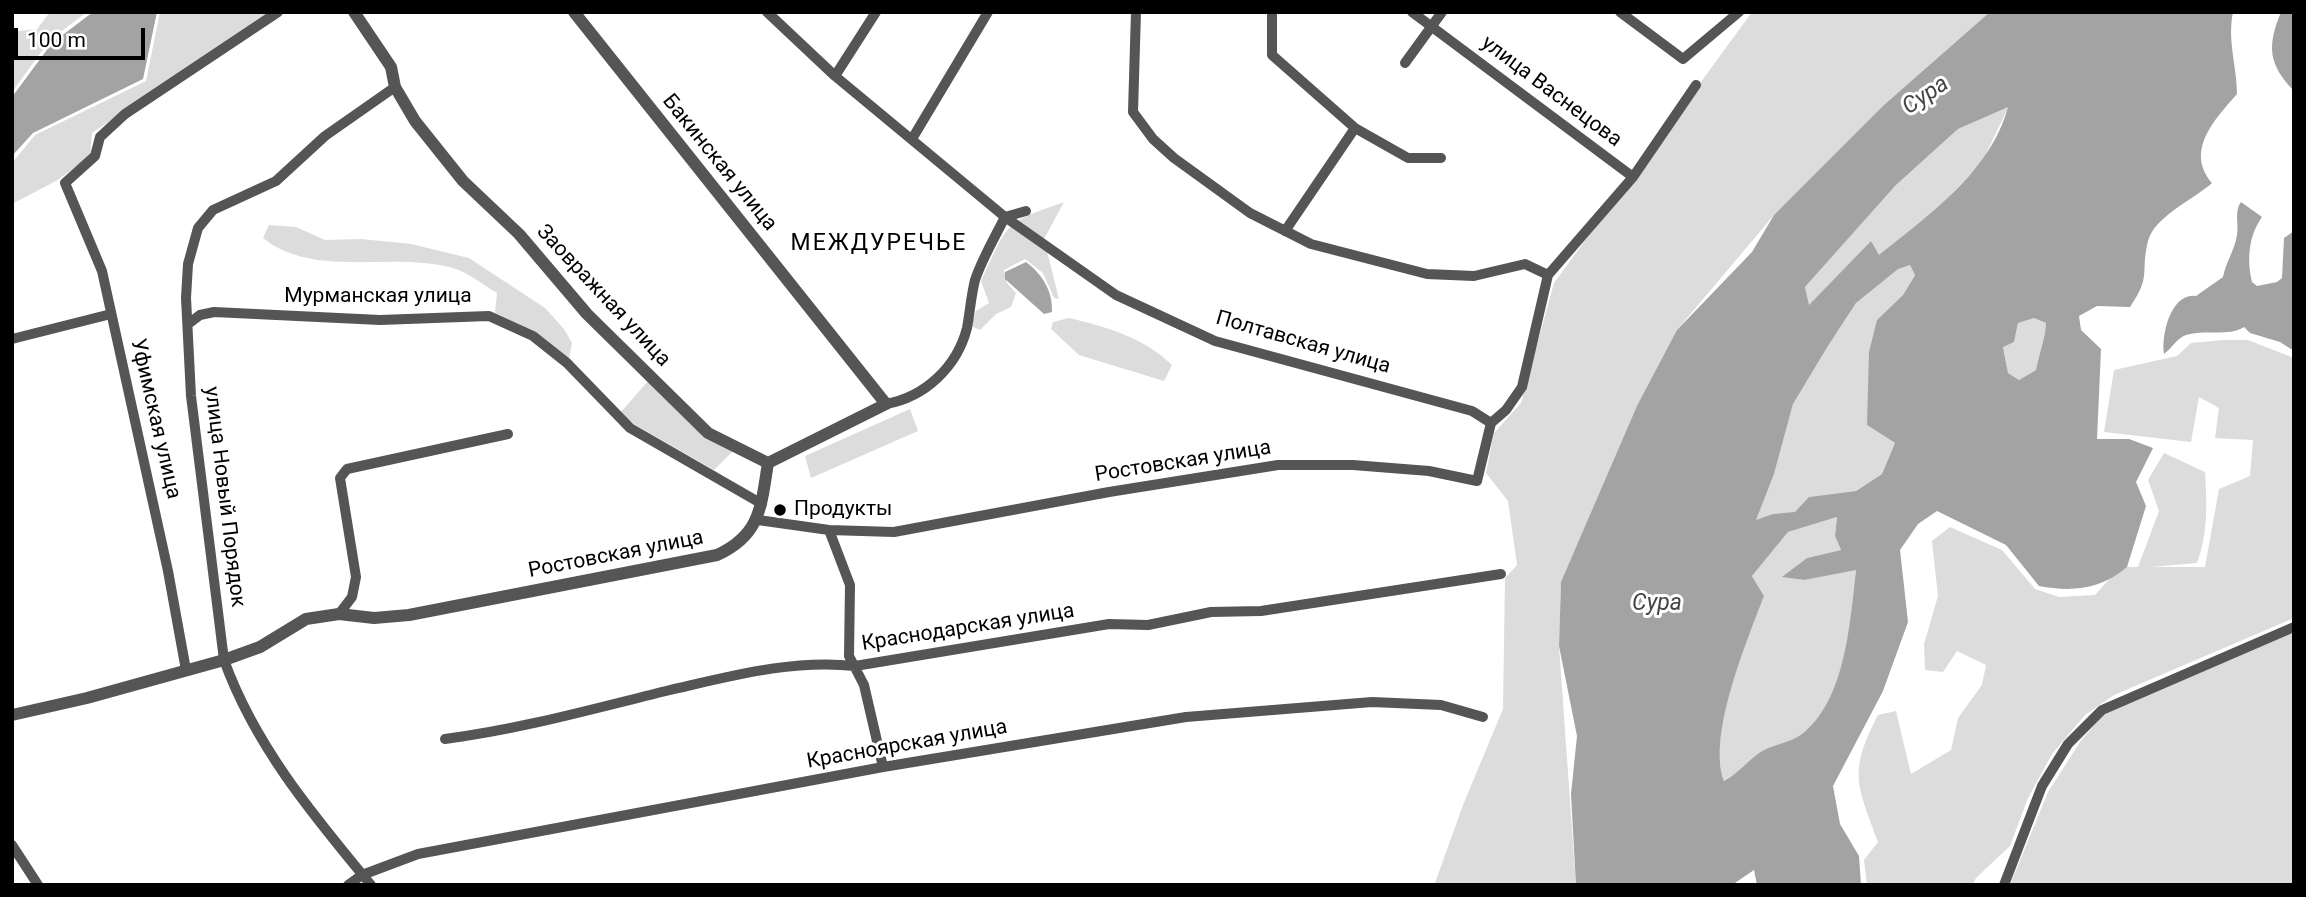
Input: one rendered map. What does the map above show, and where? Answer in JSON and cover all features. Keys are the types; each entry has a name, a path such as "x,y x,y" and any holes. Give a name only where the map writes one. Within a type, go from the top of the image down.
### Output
{"street":[{"name":"Уфимская улица","path":"186,670 168,571 102,271 65,183 95,156 100,137 125,114 278,12"},
{"name":"Заовражная улица","path":"355,12 391,67 395,87 415,121 463,181 519,234 587,314 708,433 768,463"},
{"name":"Бакинская улица","path":"574,12 886,404"},
{"path":"835,76 876,12"},
{"path":"912,139 988,12"},
{"path":"1136,12 1133,112 1153,139 1174,158 1251,213 1311,244 1427,274 1474,276 1525,264 1548,275"},
{"path":"1272,12 1272,55 1355,128 1408,158 1441,158"},
{"name":"улица Васнецова","path":"1412,12 1633,177"},
{"path":"1405,63 1442,12"},
{"path":"1620,12 1683,59 1739,12"},
{"name":"Полтавская улица","path":"769,13 835,76 1005,217 1116,295 1215,341 1472,411 1491,423"},
{"path":"1491,423 1506,410 1522,387 1548,275 1633,177 1696,85"},
{"name":"улица Новый Порядок","path":"371,885 299,800 238,699 224,660 191,396 186,298 188,264 198,228 213,210 276,181 325,136 395,87"},
{"path":"1285,231 1355,128"},
{"path":"758,520 768,463 886,404 905,400 940,377 956,357 966,330 976,279 1005,217 1026,211"},
{"name":"Мурманская улица","path":"188,324 200,315 214,312 380,320 488,316 533,336 567,363 630,428 762,504"},
{"path":"12,339 111,314"},
{"name":"Ростовская улица","path":"12,715 87,698 224,660 260,647 306,619 339,614 374,618 409,615 717,555 734,547 758,520 829,530 894,532 1109,492 1278,466 1366,466 1430,471 1477,481 1491,423"},
{"path":"339,614 352,597 356,577 340,478 347,469 508,434"},
{"path":"829,530 850,585 849,656 864,685 883,768"},
{"name":"Краснодарская улица","path":"445,738 501,732 704,682 779,667 827,663 855,666 1109,624 1148,625 1211,611 1261,611 1500,574"},
{"path":"2004,885 2042,786 2068,744 2102,710 2294,627"},
{"name":"Красноярская улица","path":"348,885 362,875 418,854 883,768 1186,717 1298,705 1372,702 1441,705 1483,718"},
{"path":"12,845 38,885"}],"shaded area":[{"path":"50,12 87,12 50,40 12,92 12,32 37,29"},
{"path":"160,12 272,12 92,133 90,157 56,181 12,204 12,163 35,135 146,81"},
{"path":"1752,12 1992,12 1774,215 1677,330 1561,582 1559,646 1576,885 1438,885 1435,883 1463,805 1503,709 1505,578 1517,565 1508,501 1486,473 1494,433 1521,403 1554,283"},
{"path":"2009,106 1982,162 1937,209 1878,256 1871,241 1809,306 1805,287 1896,185 1958,129"},
{"path":"1064,202 1044,239 1059,299 1054,298 1043,273 1025,259 1004,270 1007,283 1016,293 1011,307 996,314 980,330 971,326 976,311 989,303 981,281 1009,228 1028,215"},
{"path":"269,225 296,227 325,240 361,239 411,244 469,258 545,308 564,329 572,343 569,359 536,332 495,313 497,293 461,271 432,264 307,258 284,251 263,238"},
{"path":"1910,265 1915,274 1903,295 1877,320 1867,425 1895,443 1882,474 1856,491 1810,497 1795,513 1773,514 1755,521 1774,474 1793,404 1828,346 1856,303 1898,268"},
{"path":"1069,318 1111,329 1149,347 1172,365 1164,381 1079,355 1051,329 1053,322"},
{"path":"2034,318 2046,323 2036,370 2019,380 2008,373 2003,346 2014,342 2018,323"},
{"path":"2248,340 2294,358 2294,618 2114,695 2085,715 2052,754 2028,798 2010,846 1976,878 1973,885 1867,885 1864,860 1878,842 1861,792 1859,765 1862,751 1878,715 1896,711 1911,774 1951,750 1958,718 1982,685 1986,665 1957,651 1943,672 1925,670 1924,644 1938,596 1932,541 1950,527 2002,550 2035,589 2059,597 2095,595 2120,567 2138,567 2159,511 2148,480 2164,453 2205,472 2205,529 2197,563 2151,567 2205,567 2219,489 2250,476 2253,440 2215,438 2219,408 2199,397 2191,442 2104,432 2114,370 2177,356 2191,343"},
{"path":"649,380 733,451 714,470 634,424 620,413"},
{"path":"910,409 918,431 811,478 805,456"},
{"path":"1837,517 1835,536 1841,550 1807,558 1783,577 1804,580 1856,569 1844,658 1829,701 1817,719 1802,734 1762,751 1724,781 1720,761 1724,714 1739,663 1764,596 1752,576 1788,532"},
{"path":"2294,632 2294,885 2010,885 2048,792 2080,742 2104,714"}],"water":[{"path":"93,12 157,12 143,79 33,133 12,156 12,97 52,43"},
{"name":"Сура","path":"1990,12 2233,12 2231,33 2237,94 2212,125 2202,148 2204,171 2212,183 2166,216 2152,232 2148,241 2141,288 2130,307 2097,306 2079,316 2081,330 2101,349 2097,439 2129,439 2153,448 2136,482 2146,506 2127,567 2096,585 2074,589 2039,586 2006,545 1937,511 1918,524 1900,550 1908,622 1883,691 1833,786 1840,824 1859,856 1861,885 1757,885 1754,870 1732,885 1576,885 1571,794 1577,736 1559,646 1561,582 1637,406 1677,330 1752,252 1774,215 1883,106","holes":["2008,107 1988,152 1956,190 1879,255 1871,241 1809,305 1805,287 1896,185 1958,129","1910,265 1915,275 1903,295 1877,320 1869,352 1867,425 1895,443 1882,474 1856,491 1809,497 1795,512 1773,514 1756,520 1774,474 1793,404 1856,303 1898,269","2034,318 2046,323 2036,370 2019,380 2008,373 2003,347 2014,342 2018,323","1837,517 1835,536 1841,550 1807,558 1782,577 1804,580 1856,570 1843,658 1837,681 1817,719 1802,734 1762,751 1724,781 1720,762 1725,714 1739,662 1764,596 1752,576 1788,532"]},
{"path":"2281,12 2294,12 2294,91 2279,72 2272,54 2273,35"},
{"path":"2241,202 2262,217 2254,232 2250,249 2252,282 2257,286 2277,282 2282,278 2284,238 2294,231 2294,351 2280,342 2250,333 2244,327 2231,332 2186,335 2164,354 2166,325 2180,300 2196,296 2223,277 2236,240"},
{"path":"1026,262 1045,284 1051,297 1052,312 1044,314 1005,279 1005,272"}],"place":[{"name":"Продукты","path":"780,510"}],"district":[{"name":"МЕЖДУРЕЧЬЕ","path":"879,244"}]}
